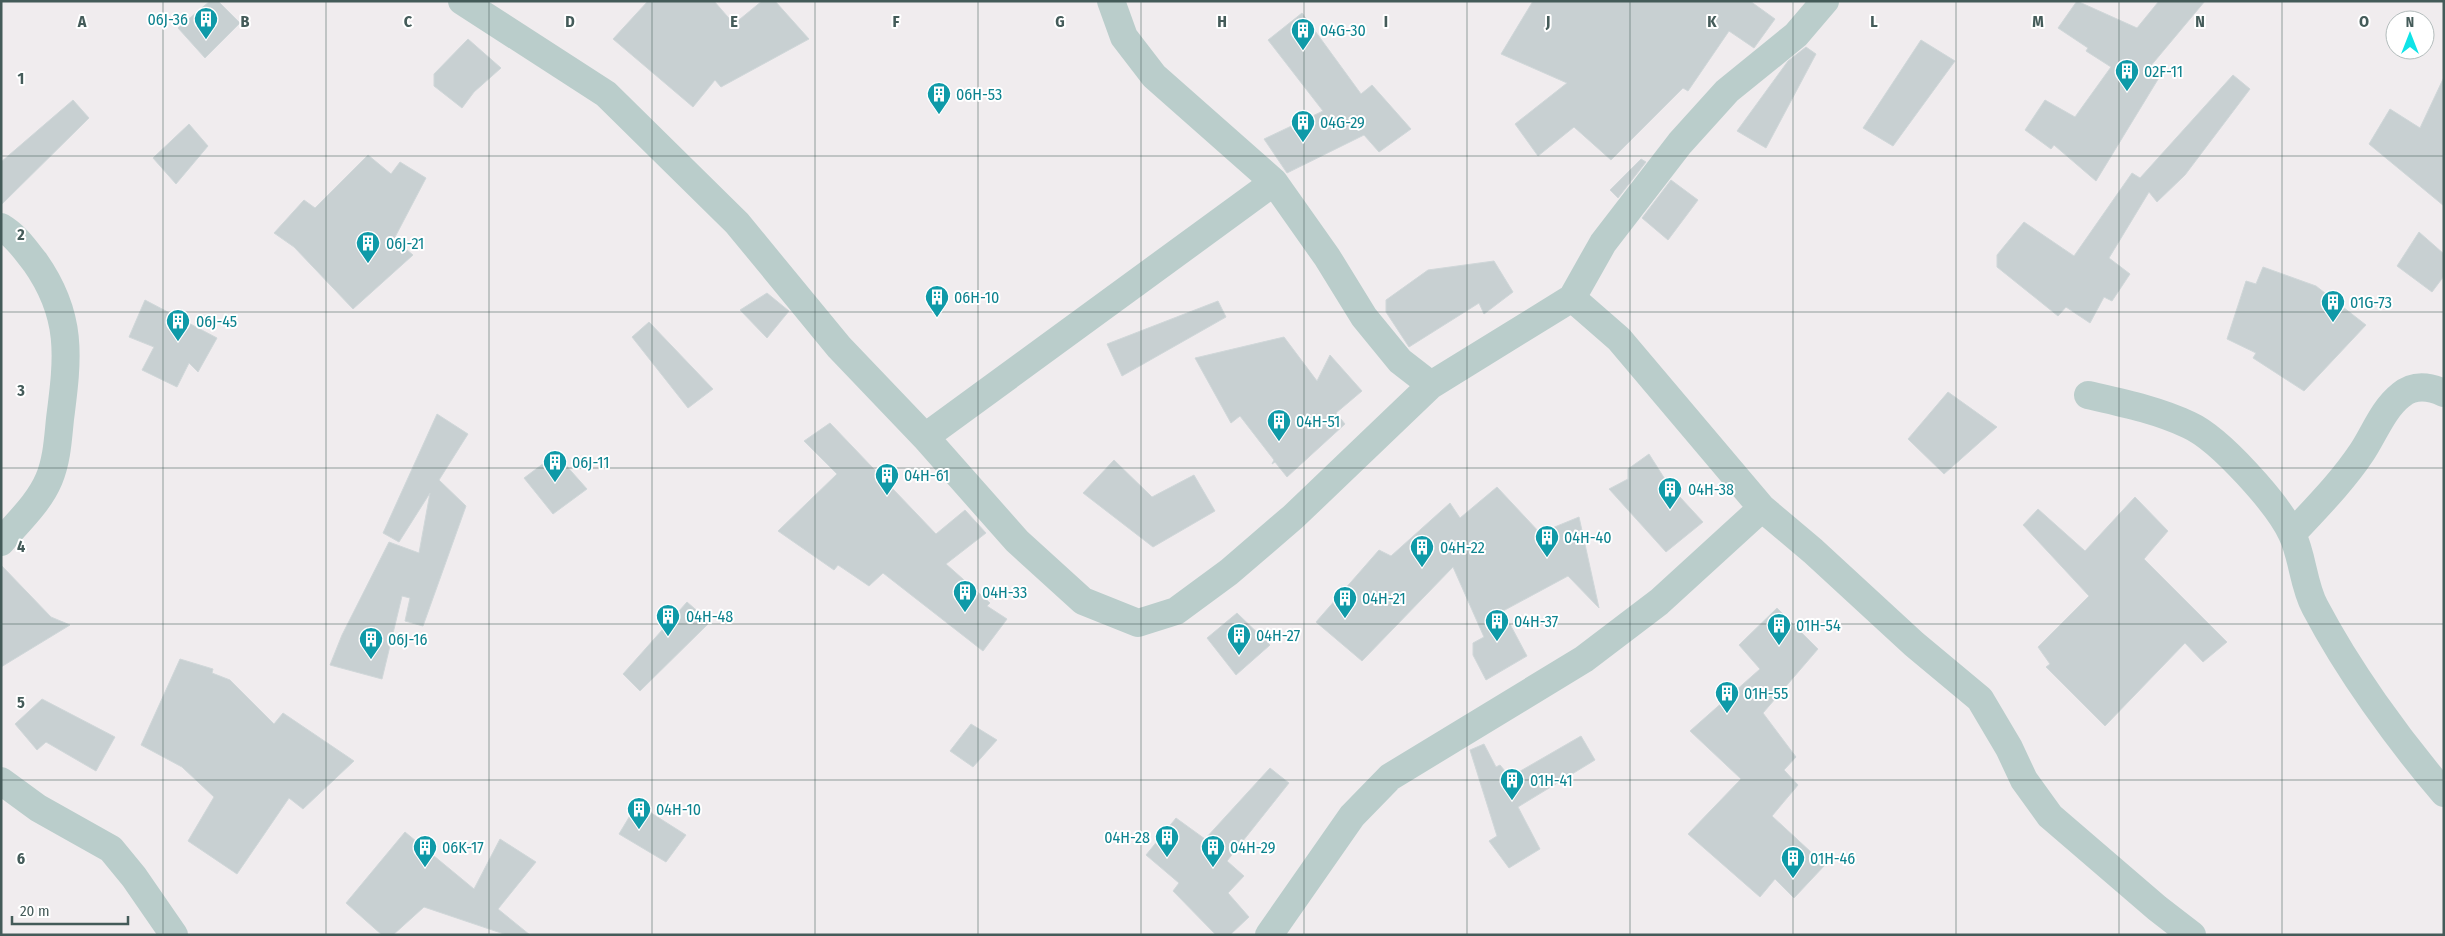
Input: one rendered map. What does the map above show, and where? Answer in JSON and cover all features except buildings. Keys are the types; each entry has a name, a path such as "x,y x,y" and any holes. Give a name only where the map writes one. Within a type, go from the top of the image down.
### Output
{"street":[{"path":"462,1 606,94 737,223 839,346 925,437 1017,541 1082,601 1138,623 1176,611 1229,572 1293,517 1431,385 1572,298 1603,244 1680,143 1726,91 1796,35 1825,1"},
{"path":"1112,1 1124,37 1154,76 1274,182 1327,257 1364,317 1400,361 1431,385"},
{"path":"925,437 1274,182"},
{"path":"1,227 15,236 44,275 57,301 65,336 67,363 56,454 50,477 41,496 1,542"},
{"path":"1572,298 1619,340 1762,508 1914,644 1980,699 2009,748 2024,780 2050,816 2157,908 2192,935"},
{"path":"2292,534 2342,480 2390,406 2401,394 2419,386 2433,388 2444,393"},
{"path":"2088,395 2144,408 2192,426 2225,452 2260,488 2292,534 2313,604 2349,667 2444,793"},
{"path":"1269,935 1352,816 1390,777 1584,659 1660,602 1762,508"},
{"path":"1,781 38,808 111,849 134,877 174,935"}],"place":[{"name":"06J-36","path":"206,40"},
{"name":"04G-30","path":"1303,51"},
{"name":"02F-11","path":"2127,92"},
{"name":"06H-53","path":"939,115"},
{"name":"04G-29","path":"1303,143"},
{"name":"06J-21","path":"368,264"},
{"name":"06H-10","path":"937,318"},
{"name":"01G-73","path":"2333,323"},
{"name":"06J-45","path":"178,342"},
{"name":"04H-51","path":"1279,442"},
{"name":"06J-11","path":"555,483"},
{"name":"04H-61","path":"887,496"},
{"name":"04H-38","path":"1670,510"},
{"name":"04H-40","path":"1547,558"},
{"name":"04H-22","path":"1422,568"},
{"name":"04H-33","path":"965,613"},
{"name":"04H-21","path":"1345,619"},
{"name":"04H-48","path":"668,637"},
{"name":"04H-37","path":"1497,642"},
{"name":"01H-54","path":"1779,646"},
{"name":"04H-27","path":"1239,656"},
{"name":"06J-16","path":"371,660"},
{"name":"01H-55","path":"1727,714"},
{"name":"01H-41","path":"1512,801"},
{"name":"04H-10","path":"639,830"},
{"name":"04H-28","path":"1167,858"},
{"name":"06K-17","path":"425,868"},
{"name":"04H-29","path":"1213,868"},
{"name":"01H-46","path":"1793,879"}]}
